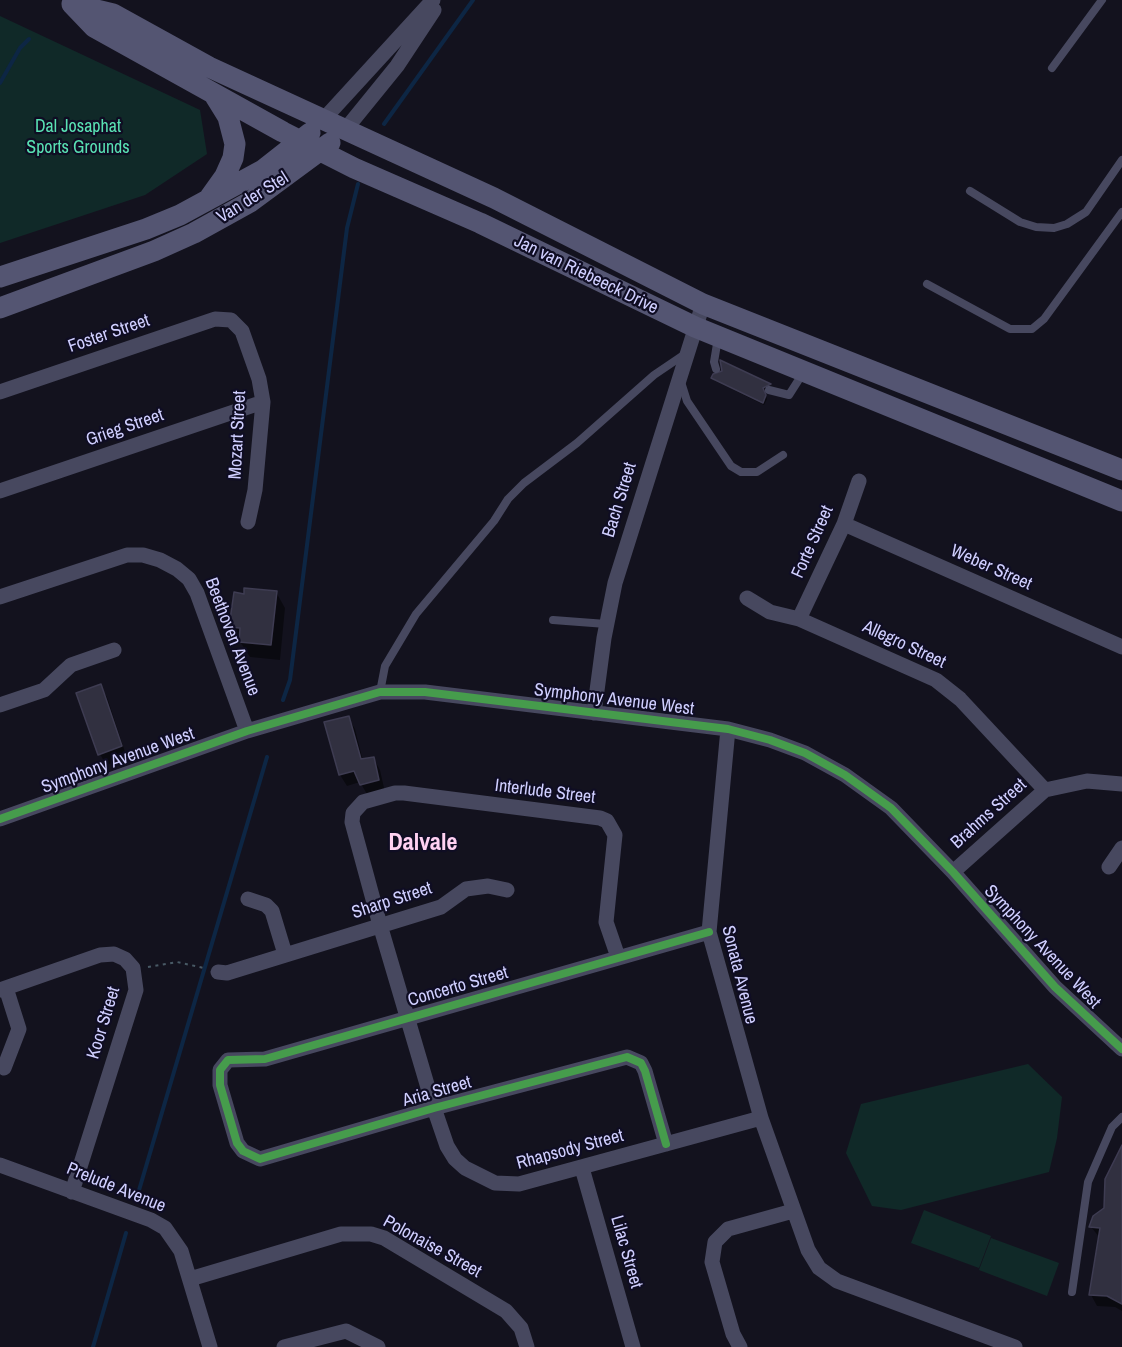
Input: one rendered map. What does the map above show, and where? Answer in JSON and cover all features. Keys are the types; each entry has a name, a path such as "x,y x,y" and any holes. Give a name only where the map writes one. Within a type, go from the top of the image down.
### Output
{"main road":[{"name":"Jan van Riebeeck Drive","path":"68,2 112,14 209,67 494,198 703,304 1122,470"},
{"name":"Jan van Riebeeck Drive","path":"68,2 94,27 350,166 480,224 718,337 1122,501"},
{"path":"203,204 225,176 234,151 233,130 214,94"},
{"name":"Van der Stel","path":"0,277 146,229 203,204 263,170 301,141 323,120"},
{"name":"Van der Stel","path":"0,308 154,251 224,218 283,180 345,130"},
{"path":"283,180 350,166"}],"street":[{"name":"Van der Stel","path":"323,120 399,40 433,0"},
{"name":"Van der Stel","path":"345,130 397,66 440,0"},
{"name":"Bach Street","path":"594,713 606,624 615,583 703,304"},
{"name":"Foster Street","path":"0,392 215,319 231,320"},
{"name":"Mozart Street","path":"231,320 242,331 259,379 263,402 255,490 248,522"},
{"name":"Grieg Street","path":"0,491 263,402"},
{"name":"Forte Street","path":"799,619 844,524 859,481"},
{"name":"Weber Street","path":"844,524 1122,647"},
{"name":"Beethoven Avenue","path":"0,597 127,555 160,560 177,569 189,579 197,592 247,731"},
{"name":"Allegro Street","path":"747,598 770,612 799,619 936,680 949,688 1044,790"},
{"path":"1,703 44,690 71,665 114,650"},
{"name":"Symphony Avenue West","path":"0,819 247,731 380,692 425,692 728,729 805,753 845,775 891,808 953,872 1055,987 1122,1049"},
{"name":"Sonata Avenue","path":"728,729 709,932 761,1118 808,1250 819,1268 837,1281 1015,1347"},
{"name":"Brahms Street","path":"953,872 1044,790 1087,781 1122,784"},
{"name":"Interlude Street","path":"352,822 353,813 363,802 395,793 600,818 607,821 613,828 615,843 606,922 618,957"},
{"name":"Rhapsody Street","path":"352,822 380,926 447,1146 455,1159 480,1178 495,1184 519,1184 761,1118"},
{"path":"1109,867 1122,848"},
{"name":"Sharp Street","path":"218,972 227,973 441,907 466,889 488,886 507,890"},
{"path":"248,899 267,905 272,910 285,954"},
{"name":"Concerto Street","path":"220,1070 228,1060 265,1059 709,932"},
{"name":"Koor Street","path":"3,989 100,955 114,954 125,959 135,974 136,990 72,1192"},
{"path":"3,989 19,1029 4,1068"},
{"name":"Aria Street","path":"220,1070 220,1085 237,1143 243,1151 260,1159 434,1108 627,1057 641,1063 645,1071 666,1144"},
{"name":"Prelude Avenue","path":"0,1164 165,1228 182,1251 210,1347"},
{"name":"Lilac Street","path":"582,1168 633,1347"},
{"path":"740,1347 733,1334 712,1262 715,1242 728,1229 793,1211"},
{"name":"Polonaise Street","path":"190,1279 341,1234 371,1234 384,1238 506,1311 521,1328 527,1347"},
{"path":"284,1347 346,1331 378,1347"}],"lane":[{"path":"1052,68 1102,0"},
{"path":"970,190 1020,222 1036,227 1054,228 1067,224 1086,212 1122,160"},
{"path":"927,284 1010,329 1032,329 1044,319 1122,212"},
{"path":"716,369 714,362 718,337"},
{"path":"380,692 386,666 416,614 494,521 508,499 654,375 686,353"},
{"path":"769,390 789,395 804,372"},
{"path":"680,375 687,401 731,466 741,472 757,472 783,455"},
{"path":"553,620 606,624"},
{"path":"1072,1292 1088,1182 1112,1127 1122,1117"}],"path":[{"path":"135,974 165,962 189,963"}],"green space":[{"name":"Dal Josaphat Sports Grounds","path":"0,16 200,110 207,154 145,195 0,243"},
{"path":"1028,1064 1062,1097 1057,1138 1049,1172 901,1210 872,1206 846,1153 861,1104"},
{"path":"924,1210 991,1236 979,1268 911,1243"},
{"path":"991,1238 1059,1263 1047,1296 979,1270"}],"building":[{"path":"720,360 771,384 763,388 766,395 763,403 711,378 713,374 722,371"},
{"path":"244,588 277,591 271,645 239,642 240,628 229,627 234,592 244,594"},
{"path":"101,684 122,746 98,755 76,693"},
{"path":"349,716 361,759 374,757 379,780 360,785 354,771 339,775 324,722"},
{"path":"1122,1145 1122,1304 1107,1296 1089,1295 1100,1228 1089,1227 1093,1216 1104,1208 1105,1179"}],"waterway":[{"path":"384,124 473,0"},
{"path":"0,83 20,48 29,39"},
{"path":"283,700 290,680 347,228 358,184"},
{"path":"137,1197 267,757"},
{"path":"93,1347 126,1233"}],"cycle path":[{"path":"0,819 247,731 380,692 425,692 728,729 770,740 805,753 845,775 891,808 953,872 1055,987 1122,1049"},
{"path":"666,1144 645,1071 641,1063 627,1057 434,1108 260,1159 243,1151 237,1143 220,1085 220,1070 228,1060 265,1059 709,932"}],"district":[{"name":"Dalvale","path":"423,844"}]}
